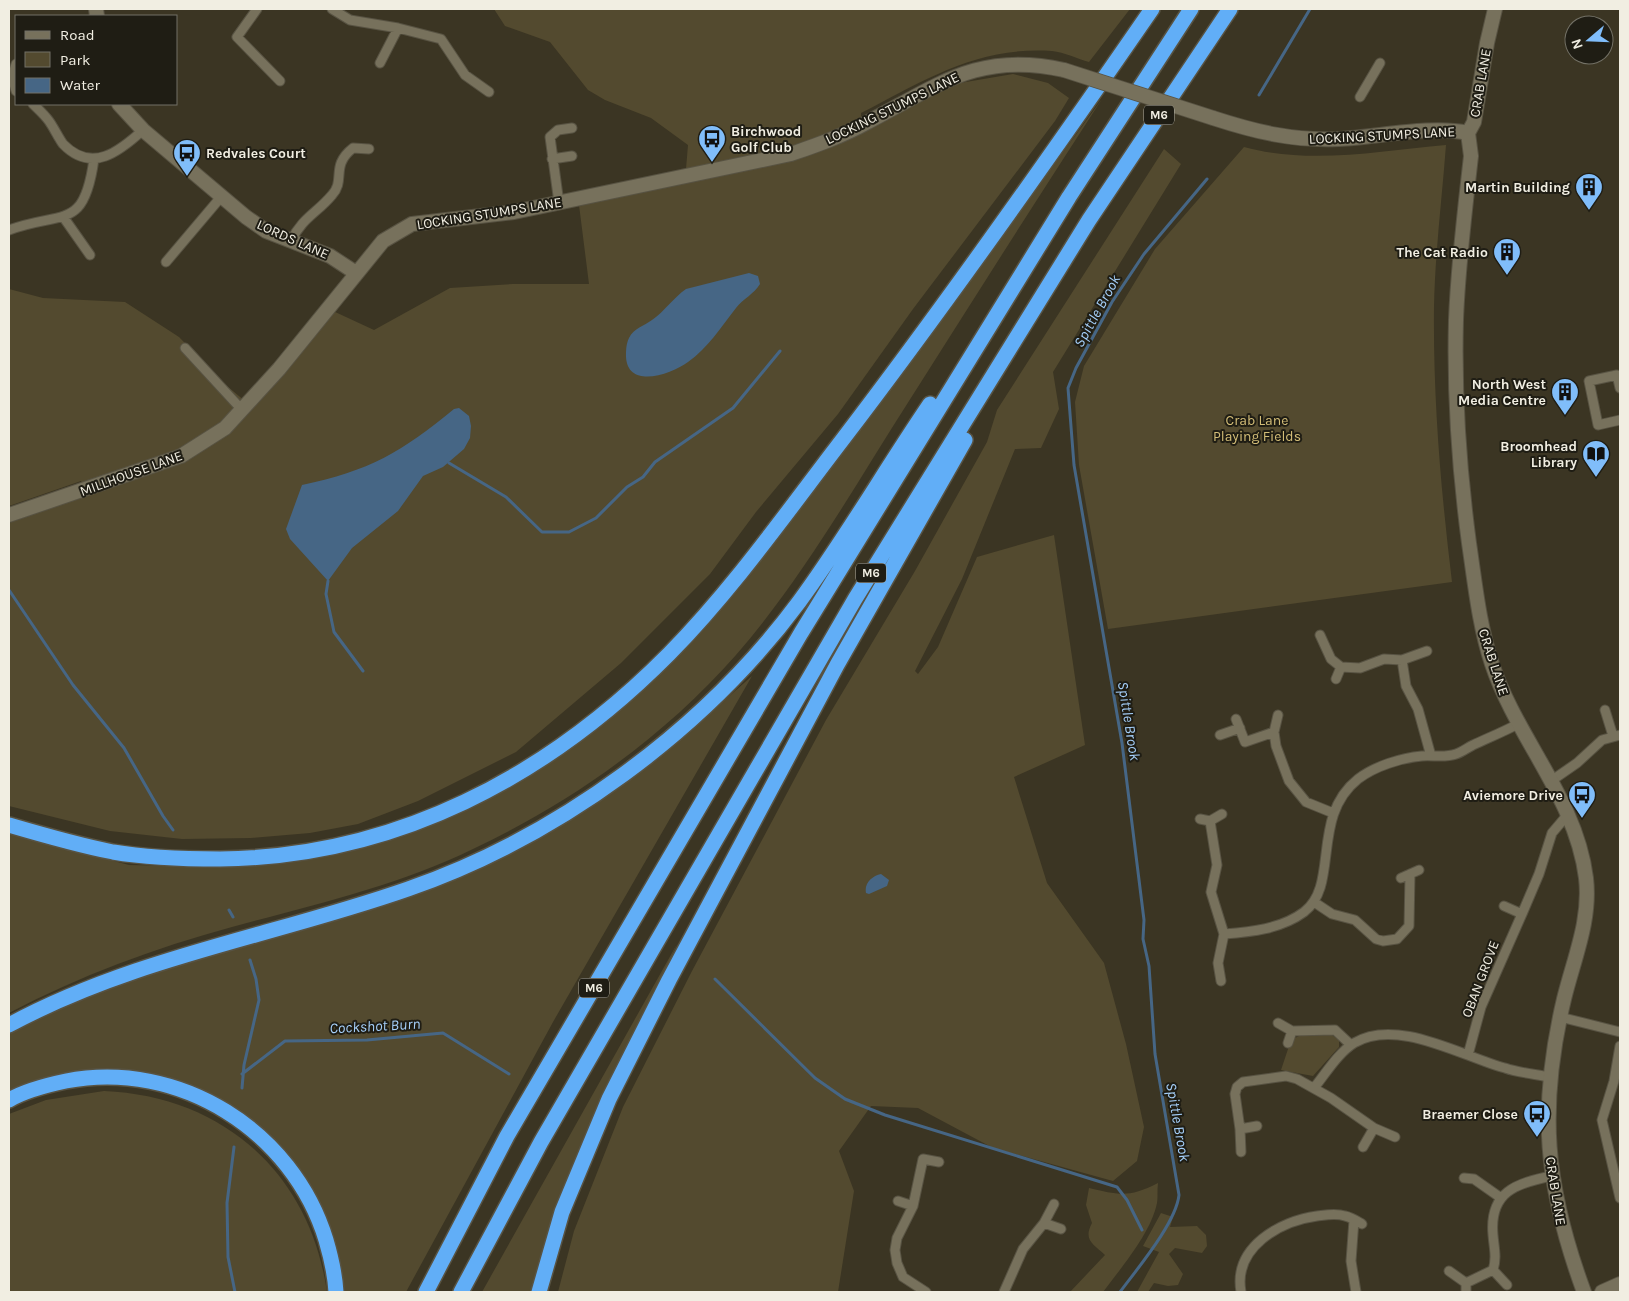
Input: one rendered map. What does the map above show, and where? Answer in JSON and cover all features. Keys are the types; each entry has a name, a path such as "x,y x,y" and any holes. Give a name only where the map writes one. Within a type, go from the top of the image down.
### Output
{"highway":[{"path":"9,825 65,842 116,852 157,857 187,859 248,858 298,854 347,845 400,830 467,801 537,763 596,720 669,654 747,563 859,419 937,313 1081,112 1152,9"},
{"name":"M6","path":"426,1292 508,1136 797,641 1069,197 1191,9"},
{"name":"M6","path":"461,1292 541,1142 855,599 1088,220 1230,9"},
{"path":"9,1025 117,976 226,942 355,906 446,874 551,823 602,789 647,755 727,684 798,603 1069,197"},
{"path":"538,1292 562,1212 609,1099 669,980 838,665 1088,220"},
{"path":"9,1100 54,1084 97,1077 122,1078 181,1088 216,1104 242,1120 268,1143 289,1168 309,1198 321,1225 330,1254 336,1292"}],"street":[{"path":"258,9 237,37 280,80"},
{"path":"332,9 350,20 398,28 441,39 465,75 488,92"},
{"name":"CRAB LANE","path":"1495,9 1487,43 1474,122 1468,133 1470,156 1456,319 1456,398 1460,466 1476,593 1485,641 1501,689 1518,724 1552,781 1568,813 1581,851 1586,880 1586,912 1581,943 1560,1017 1550,1077 1548,1119 1552,1176 1562,1228 1584,1292"},
{"path":"380,63 398,28"},
{"path":"1360,97 1380,63"},
{"name":"LOCKING STUMPS LANE","path":"243,411 383,242 412,224 514,212 791,154 829,141 957,75 983,67 1022,64 1064,70 1271,136 1300,139 1338,139 1448,131 1468,133"},
{"path":"15,67 12,77 15,88"},
{"path":"34,105 48,119 63,144 76,153 94,159 110,155 123,148 143,130"},
{"name":"LORDS LANE","path":"120,105 143,130 246,217 266,230 330,256 356,273"},
{"path":"559,203 550,137 558,130 572,128"},
{"path":"291,241 301,223 333,195 339,184 337,172 344,155 353,148 369,149"},
{"path":"552,159 572,156"},
{"path":"9,230 64,218 76,210 86,198 91,184 94,159"},
{"path":"166,262 222,196"},
{"path":"64,218 90,256"},
{"path":"185,348 243,411"},
{"path":"1620,388 1617,375 1589,381 1598,425 1620,420"},
{"name":"MILLHOUSE LANE","path":"9,515 149,469 181,456 225,428 243,411"},
{"path":"1320,636 1331,659 1341,667 1360,668 1384,659 1402,660 1427,651"},
{"path":"1402,660 1406,686 1418,709 1431,756"},
{"path":"1336,679 1341,667"},
{"path":"1552,781 1577,763 1595,744 1616,736 1605,710"},
{"path":"1278,715 1274,732 1280,759 1294,790 1306,802 1333,814"},
{"path":"1236,719 1245,742 1274,732"},
{"path":"1224,934 1274,926 1302,914 1314,902 1321,885 1325,849 1333,814 1346,791 1361,777 1396,762 1456,754 1518,724"},
{"path":"1220,735 1240,728"},
{"name":"OBAN GROVE","path":"1468,1055 1481,1007 1539,874 1552,832 1568,813"},
{"path":"1200,819 1210,821 1222,814"},
{"path":"1210,821 1217,865 1212,892 1224,934 1218,963 1221,981"},
{"path":"1401,878 1419,870"},
{"path":"1314,902 1332,914 1355,920 1376,938 1383,941 1397,939 1409,926 1410,874"},
{"path":"1504,906 1522,914"},
{"path":"1560,1017 1620,1032"},
{"path":"1278,1023 1292,1031 1335,1030 1351,1044"},
{"path":"1288,1043 1292,1031"},
{"path":"1314,1088 1351,1044 1371,1036 1395,1036 1426,1040 1505,1069 1550,1077"},
{"path":"1620,1046 1614,1081 1602,1120 1620,1198"},
{"path":"1241,1152 1235,1094 1240,1084 1286,1076 1314,1088 1374,1128 1395,1137"},
{"path":"1240,1129 1257,1126"},
{"path":"1363,1147 1374,1128"},
{"path":"926,1292 903,1276 896,1256 895,1244 913,1206 923,1159 938,1162"},
{"path":"1449,1271 1466,1288 1493,1270 1496,1251 1493,1236 1494,1216 1501,1198 1516,1185 1552,1176"},
{"path":"1464,1178 1474,1180 1501,1198"},
{"path":"898,1201 913,1206"},
{"path":"1004,1292 1023,1249 1044,1223 1054,1204"},
{"path":"1241,1292 1240,1280 1244,1266 1257,1245 1270,1231 1285,1224 1313,1217 1337,1215 1358,1222 1351,1261 1356,1292"},
{"path":"1044,1223 1061,1229"},
{"path":"1493,1270 1507,1285"},
{"path":"1602,1292 1620,1284"}],"green space":[{"name":"Birchwood Golf Club","path":"494,9 1130,9 1089,62 1052,51 1025,51 1000,54 952,68 861,113 862,131 960,83 1013,74 1048,83 1069,98 1055,121 913,309 838,414 756,512 710,574 621,663 516,752 418,801 358,824 310,833 251,838 182,839 110,831 9,806 9,523 89,494 81,481 9,506 9,289 43,298 125,302 179,337 227,386 252,407 333,311 374,330 450,288 513,284 589,284 579,205 685,181 688,145 651,118 605,100 588,90 550,42 505,26"},
{"path":"1102,99 827,531 784,595 736,655 708,685 647,740 581,789 545,811 510,831 444,862 415,874 354,894 203,935 146,954 90,975 9,1013 9,833 129,865 231,867 298,861 364,847 428,825 489,798 546,764 648,682 942,317"},
{"name":"Crab Lane Playing Fields","path":"1446,145 1436,266 1434,342 1438,445 1452,582 1108,629 1079,465 1075,402 1084,366 1155,249 1244,147 1294,155 1319,156"},
{"path":"1164,149 1181,164 1053,372 1059,409 1041,448 1015,449 962,579 915,671 918,674 938,647 977,557 1054,535 1085,745 1014,777 1047,883 1104,963 1126,1044 1144,1127 1137,1161 1113,1181 993,1148 918,1108 871,1106 839,1151 854,1191 838,1292 558,1292 574,1231 623,1107 692,971 826,720 915,571 987,442 997,410"},
{"path":"752,676 553,1022 406,1292 345,1292 336,1244 310,1188 299,1170 240,1113 104,1071 63,1074 9,1093 9,1031 34,1018 142,974 219,952 563,823 662,755"},
{"path":"677,944 549,1233 530,1292 482,1292"},
{"path":"1301,1035 1332,1035 1339,1040 1339,1047 1313,1076 1281,1070 1291,1040"},
{"path":"104,1091 147,1096 187,1108 222,1125 254,1149 280,1177 302,1211 317,1249 327,1292 9,1292 9,1114 46,1100"},
{"path":"1158,1183 1157,1203 1149,1226 1103,1292 1070,1292 1105,1255 1093,1245 1089,1238 1089,1229 1092,1223 1086,1205 1089,1188 1124,1194 1139,1191"},
{"path":"1161,1213 1173,1217 1170,1227 1197,1226 1206,1235 1207,1246 1202,1253 1175,1248 1169,1254 1183,1274 1178,1285 1168,1286 1154,1283 1148,1292 1137,1292 1159,1252 1143,1246"}],"water":[{"path":"749,273 758,276 760,284 739,305 702,350 688,362 672,371 652,376 642,376 634,373 629,367 626,350 631,335 636,329 657,316 686,289"},
{"path":"459,408 469,416 471,426 470,438 464,449 443,467 423,476 398,511 352,548 328,581 290,539 286,529 302,485 347,473 384,458 418,437 454,409"},
{"path":"881,874 889,880 887,886 869,894 866,893 866,886 869,880"}],"waterway":[{"name":"Spittle Brook","path":"1259,95 1310,9"},
{"name":"Spittle Brook","path":"1120,1292 1145,1259 1171,1219 1179,1195 1155,1054 1149,966 1143,939 1144,920 1122,743 1074,465 1068,388 1076,368 1112,302 1144,254 1207,179"},
{"path":"449,463 506,497 542,532 569,532 596,518 627,487 643,477 655,462 733,408 780,351"},
{"path":"328,581 326,594 334,632 363,671"},
{"path":"9,590 73,685 124,748 173,830"},
{"path":"229,910 233,917"},
{"path":"242,1088 244,1065 259,1000 256,979 250,960"},
{"path":"715,979 815,1078 845,1099 885,1115 1117,1187 1127,1200 1142,1230"},
{"name":"Cockshot Burn","path":"242,1074 285,1041 367,1040 443,1033 509,1074"},
{"name":"Cockshot Burn","path":"234,1147 227,1203 228,1257 235,1292"}],"place":[{"name":"Birchwood Golf Club","path":"712,163"},
{"name":"Redvales Court","path":"187,177"},
{"name":"Martin Building","path":"1589,211"},
{"name":"The Cat Radio","path":"1507,276"},
{"name":"North West Media Centre","path":"1565,416"},
{"name":"Broomhead Library","path":"1596,478"},
{"name":"Aviemore Drive","path":"1582,819"},
{"name":"Braemer Close","path":"1537,1138"}]}
